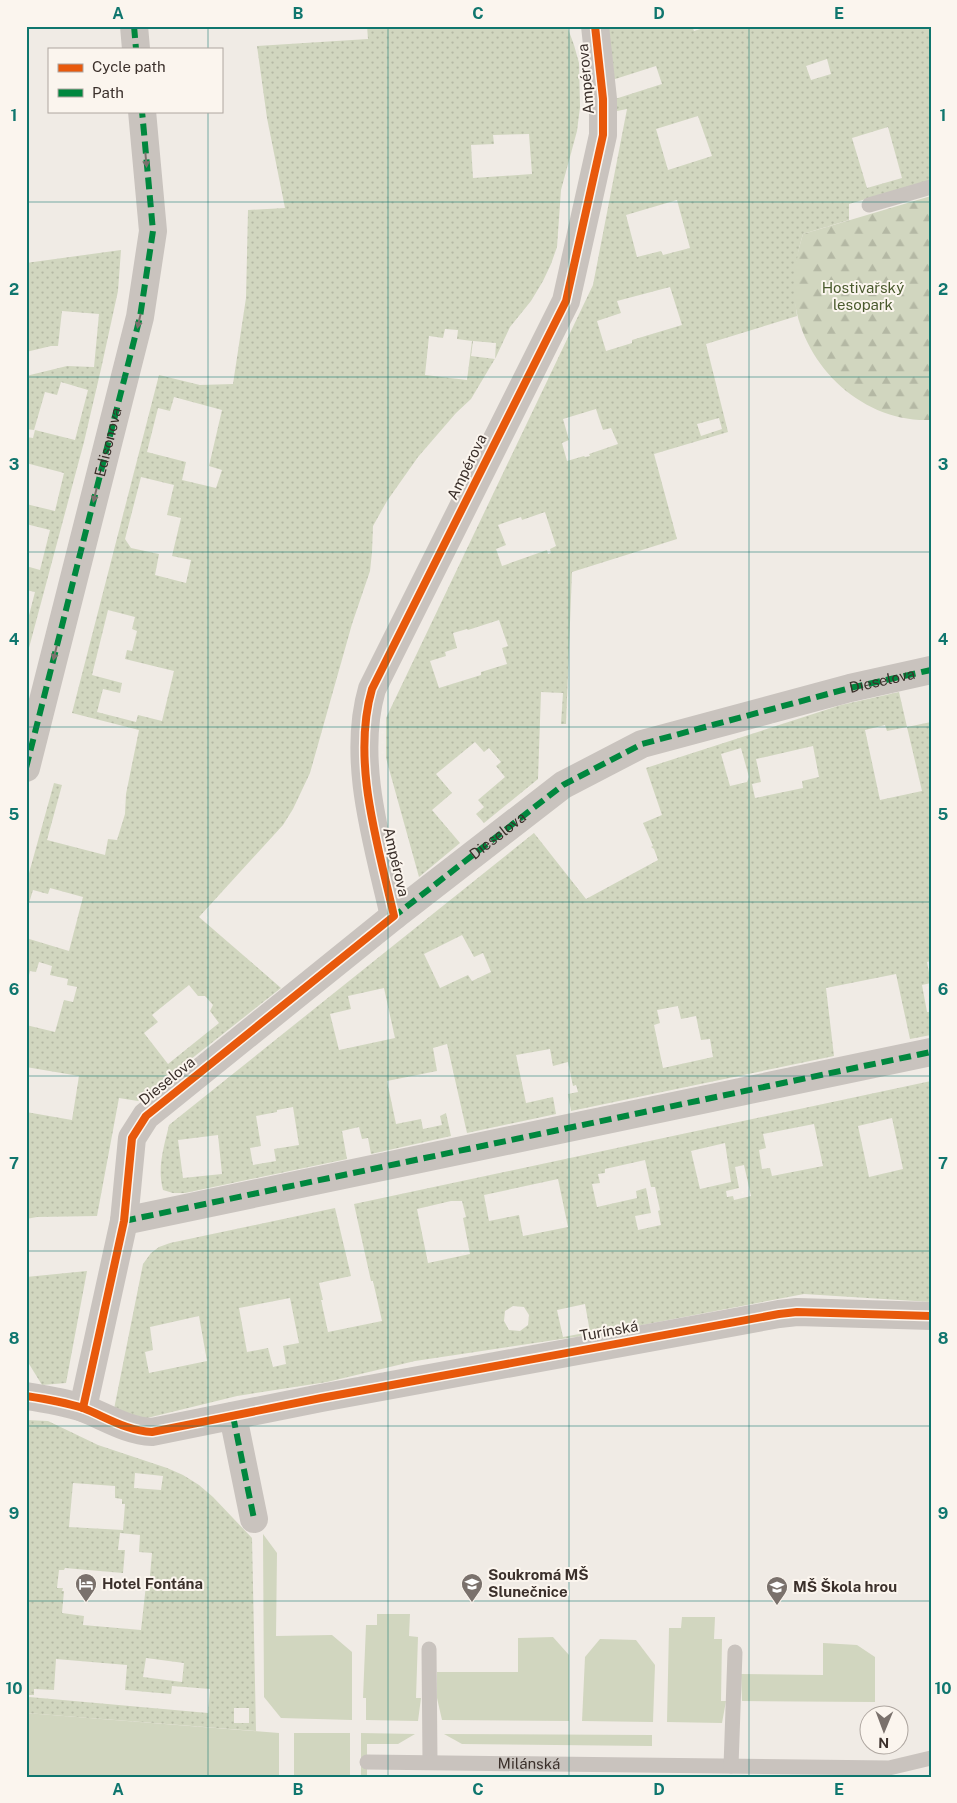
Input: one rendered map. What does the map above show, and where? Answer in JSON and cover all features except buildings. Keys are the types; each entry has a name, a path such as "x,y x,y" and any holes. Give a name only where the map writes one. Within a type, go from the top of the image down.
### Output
{"street":[{"path":"134,26 136,48"},
{"name":"Ampérova","path":"394,916 370,812 365,762 366,709 372,689 566,301 603,135 603,99 595,26"},
{"name":"Edisonova","path":"26,768 140,317 153,231 142,112"},
{"name":"Dieselova","path":"83,1408 124,1221 132,1138 146,1116 394,916 563,784 642,744 850,688 931,670"},
{"path":"124,1221 931,1052"},
{"name":"Turínská","path":"233,1416 779,1314 797,1312 931,1316"},
{"path":"26,1396 52,1399 83,1408 138,1432 152,1432 233,1416 254,1519"}],"lane":[{"path":"869,205 931,187"},
{"path":"429,1649 430,1762"},
{"path":"731,1766 735,1652"},
{"name":"Milánská","path":"367,1762 731,1766 888,1772 931,1758"}],"green space":[{"path":"367,26 567,26 579,63 580,107 577,131 561,190 557,247 543,281 531,301 510,327 495,359 471,399 456,413 418,457 387,501 373,526 370,571 352,624 310,773 293,809 283,825 199,917 281,988 138,1101 119,1098 97,1216 37,1217 26,1219 26,1112 72,1120 79,1076 26,1067 26,1025 55,1032 64,1000 73,1002 77,987 67,985 68,979 50,975 52,966 39,962 36,972 30,971 26,987 26,938 69,951 83,897 50,888 48,894 33,890 26,913 26,884 54,783 62,785 47,840 105,855 108,839 117,840 125,814 126,794 139,730 72,713 159,375 200,385 233,384 246,298 248,210 285,208 267,118 257,46 368,39","holes":["529,134 532,174 473,178 471,145 494,144 493,135","445,329 458,330 457,339 472,341 467,380 425,375 429,336 443,338","473,341 496,343 495,359 471,356","174,397 222,410 209,466 222,470 216,488 182,480 186,462 147,452 158,408 170,411","141,477 174,485 167,515 181,518 172,556 191,560 186,583 155,575 159,554 131,548 125,539","108,610 135,617 132,629 137,631 132,651 127,650 125,659 174,671 162,721 138,715 136,722 97,712 103,689 120,693 122,683 92,675","189,985 198,996 205,996 213,1005 210,1011 219,1023 168,1064 144,1033 158,1022 152,1015"]},
{"path":"607,26 692,26 694,31 710,26 931,26 931,180 849,204 849,220 803,234 795,275 797,316 706,344 728,432 654,454 677,539 572,572 566,724 561,724 563,693 541,692 538,779 484,823 476,814 484,807 478,800 505,777 496,766 501,762 489,748 484,752 475,742 436,774 452,793 432,810 460,843 419,877 386,758 386,718 593,285 627,109 617,111 615,99 662,84 656,66 612,80","holes":["827,59 831,74 811,80 806,66","698,116 712,156 668,170 656,129","888,127 902,178 867,188 852,138","677,200 690,248 663,255 661,251 637,257 626,215","670,287 682,325 632,340 632,343 606,351 597,321 621,313 617,301","596,409 603,430 611,428 618,444 589,454 590,456 567,461 562,443 569,440 563,419","719,418 722,429 701,436 697,424","545,512 556,546 550,549 551,553 548,554 547,550 502,566 496,549 506,545 498,525 521,517 522,520","499,620 508,646 502,648 507,664 481,672 481,675 439,688 430,661 446,656 445,652 457,648 453,633"]},
{"name":"Hostivařský lesopark","path":"931,196 931,420 905,418 881,411 858,400 838,384 808,344 799,320 794,295 794,279 803,234"},
{"path":"121,250 118,291 101,369 84,442 26,659 26,627 35,592 26,590 26,566 40,570 50,530 26,524 26,504 55,511 64,473 26,463 26,437 33,438 35,430 75,440 88,390 61,382 57,395 45,392 34,430 26,429 26,376 67,366 94,367 99,314 62,311 58,346 26,352 26,263"},
{"path":"899,692 907,727 931,722 931,961 927,962 931,983 922,985 927,1012 931,1012 931,1035 910,1039 896,974 826,988 834,1056 571,1111 568,1094 578,1092 576,1085 573,1086 568,1062 553,1066 550,1049 516,1055 526,1103 553,1097 556,1114 467,1133 447,1044 433,1048 437,1071 387,1081 396,1124 421,1119 423,1129 442,1125 440,1116 446,1113 451,1136 371,1154 368,1138 362,1139 359,1127 342,1131 347,1159 185,1193 173,1193 163,1190 161,1165 169,1125 534,833 586,899 658,860 654,849 651,847 653,846 643,823 662,815 646,768 841,705","holes":["885,725 887,731 907,727 922,791 880,800 865,730","813,746 819,777 802,781 803,788 755,798 752,784 761,782 756,759","741,748 749,777 747,782 730,786 721,754","462,935 474,957 483,953 491,972 472,981 468,975 440,988 424,954","384,988 395,1038 339,1050 330,1014 351,1009 348,996","678,1006 681,1019 696,1016 701,1040 710,1039 713,1057 663,1068 654,1025 660,1023 657,1010","293,1107 299,1145 274,1149 276,1161 253,1165 250,1148 261,1146 256,1116 277,1112 277,1110","218,1135 222,1174 183,1178 178,1140"]},
{"path":"931,1081 931,1302 804,1294 595,1334 415,1361 327,1382 237,1396 139,1420 114,1409 143,1264 151,1253 159,1247 170,1243 335,1208 351,1276 319,1283 328,1332 382,1321 354,1204","holes":["892,1118 903,1169 869,1177 858,1126","814,1124 823,1166 772,1176 770,1168 762,1169 759,1150 766,1148 763,1134","725,1143 731,1182 700,1189 691,1151","645,1160 651,1187 655,1187 661,1225 638,1230 635,1216 651,1213 646,1188 636,1191 637,1198 597,1207 592,1184 600,1183 598,1174 605,1173 605,1169","744,1165 751,1196 734,1200 733,1196 727,1197 726,1191 739,1188 735,1167","558,1179 568,1227 523,1236 519,1215 489,1221 484,1195","451,1201 462,1201 466,1217 463,1218 470,1254 428,1263 417,1209","290,1298 299,1343 283,1346 286,1364 273,1367 268,1348 247,1352 239,1308","585,1304 590,1332 563,1337 557,1310","513,1306 524,1307 529,1315 528,1325 520,1331 509,1330 504,1321 505,1311","199,1316 207,1361 149,1373 145,1352 153,1350 150,1327"]},
{"path":"87,1271 66,1383 42,1385 26,1359 26,1277"},
{"path":"26,1420 48,1421 98,1445 183,1475 213,1497 252,1538 256,1731 26,1713","holes":["135,1473 163,1476 161,1490 134,1488","73,1483 115,1486 115,1498 122,1499 122,1504 125,1504 123,1530 69,1527","120,1533 140,1535 139,1552 152,1553 150,1576 147,1576 141,1630 83,1625 84,1616 62,1613 64,1591 62,1591 63,1588 57,1588 59,1570 64,1570 65,1568 123,1573 125,1550 118,1550","146,1658 184,1663 182,1682 143,1677","56,1659 127,1665 125,1690 171,1694 172,1686 210,1689 208,1713 29,1697 29,1695 34,1695 34,1689 54,1690","234,1708 249,1708 249,1723 234,1723"]},
{"path":"263,1534 277,1553 276,1636 332,1635 352,1652 352,1720 281,1718 264,1697"},
{"path":"377,1614 410,1614 409,1636 418,1637 416,1698 421,1698 418,1721 366,1720 366,1698 363,1698 366,1625 377,1625"},
{"path":"682,1617 715,1617 714,1639 722,1639 721,1701 726,1701 722,1723 667,1722 669,1628 681,1628"},
{"path":"553,1637 569,1655 569,1721 442,1720 437,1698 437,1672 518,1672 518,1638"},
{"path":"600,1639 636,1640 655,1665 653,1722 582,1721 585,1657"},
{"path":"823,1643 857,1645 875,1657 875,1702 742,1701 741,1674 823,1675"},
{"path":"26,1713 279,1733 279,1777 26,1777"},
{"path":"294,1733 350,1733 350,1777 294,1777"},
{"path":"361,1733 415,1734 398,1744 367,1744 367,1775 556,1777 361,1777"},
{"path":"444,1734 652,1735 652,1746 462,1744"}],"marked path":[{"path":"134,26 136,48"},
{"path":"26,768 140,317 153,231 142,112"},
{"path":"392,918 563,785 642,744 850,688 931,670"},
{"path":"124,1221 931,1052"},
{"path":"233,1416 254,1519"}],"cycle path":[{"path":"83,1408 124,1221 132,1138 146,1116 394,916 374,832 366,774 364,745 366,717 372,689 566,301 603,135 603,99 595,26"},
{"path":"26,1396 76,1406 125,1426 152,1432 321,1398 779,1314 797,1312 931,1316"}],"place":[{"name":"Hotel Fontána","path":"86,1603"},
{"name":"Soukromá MŠ Slunečnice","path":"472,1603"},
{"name":"MŠ Škola hrou","path":"777,1606"}]}
